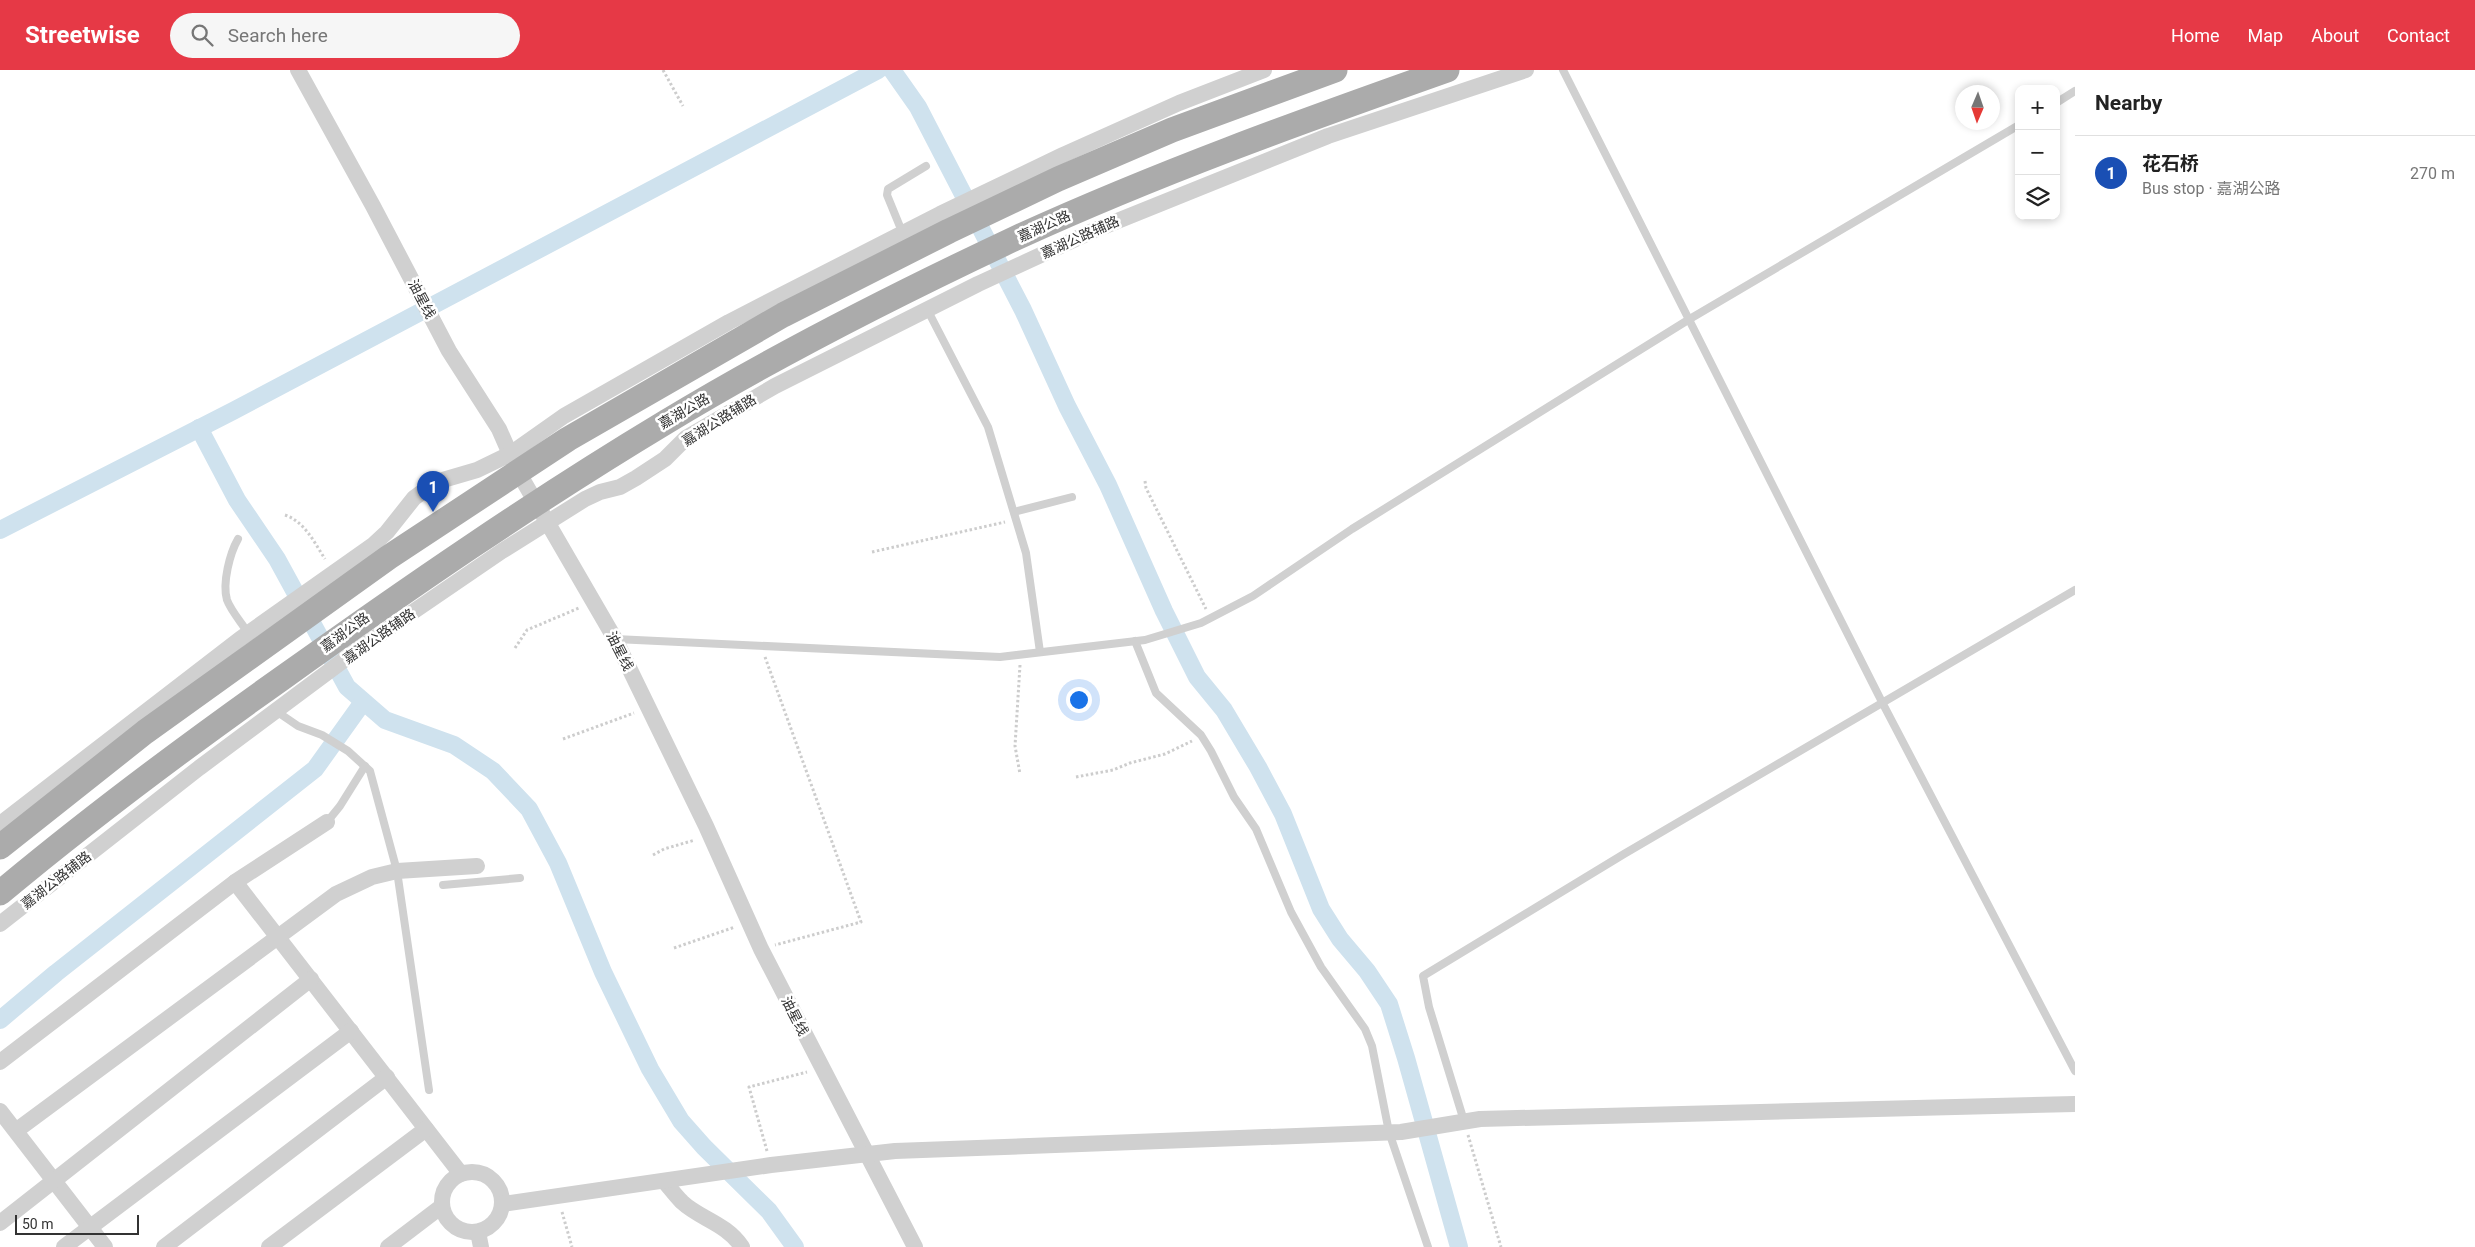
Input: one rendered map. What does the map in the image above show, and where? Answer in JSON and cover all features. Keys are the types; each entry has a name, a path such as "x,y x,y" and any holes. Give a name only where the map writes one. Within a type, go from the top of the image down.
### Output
{"main road":[{"path":"0,847 145,732 257,636 330,582 389,556 514,462 783,315 944,222 1001,196 1058,179 1172,130 1335,70"},
{"name":"嘉湖公路","path":"0,893 123,794 285,690 354,639 738,380 968,261 1019,237 1221,150 1447,70"}],"street":[{"name":"油星线","path":"298,70 443,340 499,429 541,513 615,639 709,834 761,949 866,1156 915,1247"},
{"path":"1001,196 1179,103 1264,70"},
{"name":"嘉湖公路辅路","path":"541,513 620,487 665,459 686,438 775,386 1034,257 1104,226 1328,136 1526,70"},
{"path":"330,582 380,539 414,498 436,482 514,462 564,416 660,360 729,322 903,234 944,222"},
{"path":"0,824 257,636"},
{"name":"嘉湖公路辅路","path":"0,924 275,710 285,690"},
{"path":"0,1062 236,882 327,822"},
{"path":"17,1130 336,894 372,877 397,871 470,872"},
{"path":"236,882 461,1174"},
{"path":"0,1223 311,979"},
{"path":"64,1247 351,1031"},
{"path":"164,1247 387,1078"},
{"path":"503,1204 766,1166 866,1156 896,1151 1395,1132 1480,1119 2075,1104"},
{"path":"0,1111 17,1130 105,1247"},
{"path":"269,1247 426,1129"},
{"path":"481,1173 490,1177 502,1194 503,1204 496,1222 479,1240 450,1224 442,1206 446,1186 461,1174 481,1173"},
{"path":"664,1181 683,1203 712,1220 738,1240 742,1247"},
{"path":"388,1247 442,1206"}],"lane":[{"path":"1564,70 1688,320 1883,704 2072,1058 2075,1072"},
{"path":"2060,100 2075,91"},
{"path":"615,639 1000,657 1145,640 1201,623 1253,596 1352,530 1688,320 2015,127"},
{"path":"903,234 887,195 888,188 926,166"},
{"path":"927,309 988,427 1026,552 1040,652"},
{"path":"1015,516 1072,497"},
{"path":"238,539 231,551 226,590 227,600 257,636"},
{"path":"1458,1122 1423,976 1624,854 2075,590"},
{"path":"1135,641 1156,693 1201,735 1234,797 1256,829 1290,912 1321,967 1365,1029 1372,1046 1428,1247"},
{"path":"275,710 298,726 322,735 348,751 370,771 397,871 429,1090"},
{"path":"327,822 365,766"},
{"path":"443,885 470,872 520,878"}],"path":[{"path":"663,70 683,106"},
{"path":"1145,481 1146,488 1210,619"},
{"path":"285,515 295,519 304,528 330,582"},
{"path":"872,552 1015,516"},
{"path":"515,648 526,630 593,602"},
{"path":"761,949 861,922 765,658 766,646"},
{"path":"1020,654 1015,746 1020,774"},
{"path":"563,739 649,708"},
{"path":"1076,777 1113,770 1130,763 1165,754 1183,747 1201,735"},
{"path":"653,855 709,834"},
{"path":"674,948 748,922"},
{"path":"766,1166 749,1087 822,1069"},
{"path":"1458,1122 1501,1247"},
{"path":"557,1196 572,1247"}],"waterway":[{"path":"0,530 233,411 878,70"},
{"path":"892,70 918,107 1023,310 1067,406 1108,485 1164,611 1197,677 1224,710 1258,767 1283,814 1321,909 1340,939 1367,971 1389,1004 1459,1247"},
{"path":"199,428 237,500 277,559 347,687 385,720 454,745 493,771 529,809 558,863 603,972 650,1069 681,1121 704,1147 769,1211 795,1247"},
{"path":"0,1020 56,973 315,769 363,702"}],"place":[{"name":"花石桥","path":"433,512"}]}
